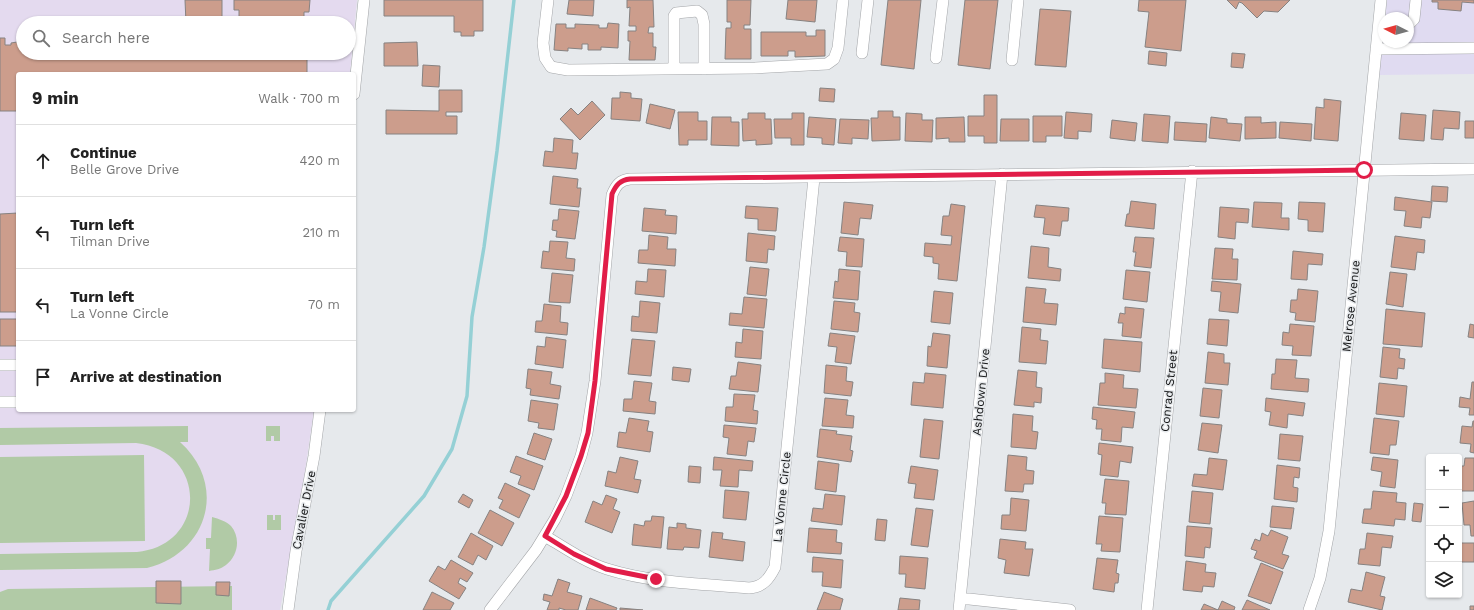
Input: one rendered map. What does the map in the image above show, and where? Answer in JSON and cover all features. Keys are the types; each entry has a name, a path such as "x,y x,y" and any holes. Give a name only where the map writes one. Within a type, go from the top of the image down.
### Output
{"street":[{"path":"355,72 364,0"},
{"path":"548,0 543,43 545,58 551,67 568,70 755,68 827,64 834,58 838,48 843,0"},
{"path":"862,53 868,0"},
{"path":"936,58 943,0"},
{"path":"1012,60 1018,0"},
{"name":"Melrose Avenue","path":"1382,0 1382,12"},
{"path":"1414,19 1416,0"},
{"path":"674,69 674,16 676,13 697,11 702,15 704,24 704,69"},
{"name":"Melrose Avenue","path":"1309,610 1320,578 1329,531 1378,40"},
{"path":"1376,49 1474,48"},
{"path":"490,610 525,565 555,519 569,490 588,433 595,381 612,194 615,187 620,182 630,179 814,178 1192,171 1474,168"},
{"name":"Conrad Street","path":"1147,610 1192,171"},
{"name":"Ashdown Drive","path":"959,610 1002,174"},
{"name":"La Vonne Circle","path":"545,536 592,563 606,569 628,574 656,579 749,588 756,588 768,579 775,567 814,178"},
{"path":"0,365 16,365"},
{"path":"0,402 16,402"},
{"name":"Cavalier Drive","path":"288,610 296,551 314,456 320,412"},
{"path":"960,598 1070,610"}],"shaded area":[{"path":"0,0 357,0 355,16 16,16 16,60 351,60 350,72 16,72 16,412 314,412 304,478 280,610 0,610"},
{"path":"1387,0 1474,0 1474,74 1379,75 1382,48 1414,48 1414,12 1386,12"}],"green space":[{"path":"188,426 188,442 180,442 195,459 204,478 207,497 204,516 197,533 185,548 168,560 147,568 0,570 0,554 137,552 160,546 177,533 187,517 190,498 187,479 177,462 160,450 136,443 0,445 0,428"},
{"path":"266,426 280,426 280,441 274,441 274,436 271,436 271,441 266,441"},
{"path":"144,455 145,541 0,543 0,457"},
{"path":"267,515 273,515 273,520 275,520 275,515 281,515 281,530 267,530"},
{"path":"212,517 225,521 231,526 236,536 237,547 233,557 226,565 209,571 210,549 206,549 206,538 211,538"},
{"path":"232,586 232,610 0,610 0,592 8,589"}],"building":[{"path":"185,0 222,0 222,16 186,16"},
{"path":"234,0 310,0 309,12 304,12 304,16 239,16 239,10 234,10"},
{"path":"384,0 483,0 483,31 474,31 474,36 461,36 461,32 454,32 454,16 384,16"},
{"path":"569,0 594,0 593,16 567,14"},
{"path":"627,0 653,0 654,27 649,27 648,33 653,33 653,47 656,47 655,60 629,60 630,41 628,41 628,31 636,31 636,26 629,26 630,7 627,8"},
{"path":"727,0 751,0 750,25 744,25 744,29 751,29 751,59 725,59 726,28 731,28 731,22 727,22"},
{"path":"788,0 817,0 815,22 786,19"},
{"path":"888,0 921,0 914,69 881,65"},
{"path":"965,0 998,0 990,69 958,65"},
{"path":"1139,0 1186,0 1181,51 1145,47 1149,12 1138,11"},
{"path":"1227,0 1290,0 1278,12 1264,11 1257,18 1242,3 1239,2 1236,9"},
{"path":"1432,0 1474,0 1474,3 1462,2 1461,11 1438,9 1438,2 1432,2"},
{"path":"1040,9 1071,11 1066,67 1035,65"},
{"path":"608,23 619,24 618,48 601,47 601,50 588,50 588,44 582,44 582,49 568,48 568,51 554,50 556,24 566,24 566,28 575,28 575,24 599,25 599,28 607,28"},
{"path":"816,30 825,30 825,56 795,57 795,51 788,51 788,56 761,56 761,32 806,32 806,36 816,36"},
{"path":"0,38 5,38 5,45 11,45 11,43 16,42 16,60 307,60 307,72 16,72 16,111 0,111"},
{"path":"417,42 418,66 384,66 384,43"},
{"path":"1149,51 1167,53 1166,66 1148,64"},
{"path":"1232,53 1245,54 1243,68 1231,67"},
{"path":"423,65 440,66 439,87 422,86"},
{"path":"820,88 835,89 834,102 819,101"},
{"path":"439,90 462,90 462,112 446,112 446,116 457,116 457,134 386,134 386,110 439,111"},
{"path":"620,92 631,93 631,98 642,99 640,121 611,119 612,98 620,98"},
{"path":"984,95 997,95 997,143 984,143 984,136 968,136 968,116 984,116"},
{"path":"1324,99 1341,101 1338,141 1314,139 1316,107 1324,108"},
{"path":"592,101 605,115 580,140 560,119 571,108 578,115"},
{"path":"650,104 675,110 670,129 646,123"},
{"path":"1433,110 1460,112 1459,129 1444,128 1443,140 1431,139"},
{"path":"878,111 893,111 893,117 900,117 900,140 872,141 871,118 878,118"},
{"path":"678,112 698,112 698,121 707,121 707,140 688,140 688,145 679,145"},
{"path":"1066,112 1092,114 1091,132 1078,131 1078,139 1064,138"},
{"path":"748,113 765,113 765,119 771,119 772,144 756,145 756,140 743,141 742,119 748,119"},
{"path":"792,113 804,113 804,145 791,145 791,138 775,138 774,119 792,119"},
{"path":"906,113 922,114 922,120 933,120 932,142 905,141"},
{"path":"1401,113 1426,115 1424,141 1399,139"},
{"path":"1144,114 1170,116 1168,143 1142,141"},
{"path":"1033,116 1062,116 1062,136 1046,136 1046,142 1033,142"},
{"path":"712,117 731,117 731,122 739,122 739,146 711,145"},
{"path":"809,117 836,119 834,145 822,144 822,138 807,137"},
{"path":"964,117 965,142 949,142 949,138 936,139 936,118"},
{"path":"1211,117 1227,119 1227,123 1242,124 1240,141 1209,138"},
{"path":"1245,117 1261,117 1261,123 1276,122 1276,138 1245,139"},
{"path":"840,119 869,120 868,139 852,138 852,144 838,143"},
{"path":"1001,119 1029,119 1029,141 1000,141"},
{"path":"1112,120 1137,123 1135,141 1110,138"},
{"path":"1465,121 1474,121 1474,138 1465,138"},
{"path":"1175,122 1207,124 1206,142 1174,140"},
{"path":"1280,122 1312,124 1311,141 1279,138"},
{"path":"554,138 573,140 572,153 578,153 576,169 543,166 545,151 553,152"},
{"path":"553,176 578,179 577,188 581,188 579,207 550,204"},
{"path":"1432,186 1448,187 1447,202 1431,201"},
{"path":"1395,197 1432,202 1430,218 1422,217 1421,228 1404,226 1406,211 1394,210"},
{"path":"1131,201 1156,204 1154,229 1125,226"},
{"path":"844,202 873,205 871,219 860,218 858,235 841,233"},
{"path":"1254,202 1282,203 1281,218 1289,218 1289,230 1252,227"},
{"path":"1299,202 1325,203 1323,232 1308,231 1308,220 1298,219"},
{"path":"951,204 965,206 957,281 938,279 939,264 933,263 933,257 924,256 925,243 951,245 952,236 941,235 943,216 949,216"},
{"path":"1036,205 1069,208 1068,221 1062,221 1060,236 1043,234 1045,218 1034,217"},
{"path":"746,206 778,208 776,231 758,230 758,219 745,218"},
{"path":"1220,207 1249,209 1248,223 1236,222 1235,239 1218,237"},
{"path":"644,208 666,210 665,215 677,216 676,234 642,231"},
{"path":"559,209 579,211 575,239 556,237 557,231 552,230 553,220 558,220"},
{"path":"16,213 16,312 0,312 0,214"},
{"path":"748,233 775,236 774,250 768,249 767,263 746,261"},
{"path":"649,235 668,237 667,249 676,249 675,266 638,263 639,250 648,250"},
{"path":"1395,236 1425,240 1424,253 1417,252 1415,270 1391,267"},
{"path":"840,237 864,239 862,267 846,266 847,252 838,251"},
{"path":"1135,237 1154,238 1151,268 1134,266 1136,252 1133,252"},
{"path":"550,241 568,242 566,258 575,259 574,271 541,268 543,251 549,252"},
{"path":"1031,246 1049,248 1048,267 1061,269 1060,281 1028,278"},
{"path":"1215,248 1233,249 1232,259 1238,259 1237,280 1212,279"},
{"path":"1293,251 1323,254 1322,265 1308,264 1307,280 1291,279"},
{"path":"750,267 769,269 766,296 747,294"},
{"path":"648,269 666,270 664,297 635,294 636,281 647,282"},
{"path":"839,269 860,271 858,300 833,298 835,281 838,282"},
{"path":"1126,270 1150,272 1147,302 1123,299"},
{"path":"1390,272 1407,274 1403,307 1386,304"},
{"path":"552,273 573,275 570,303 549,302"},
{"path":"1212,281 1241,284 1238,313 1219,311 1221,292 1211,291"},
{"path":"1026,287 1046,289 1044,303 1058,304 1056,325 1023,322"},
{"path":"1298,289 1318,291 1315,322 1295,320 1296,313 1290,312 1291,300 1297,300"},
{"path":"934,291 953,293 950,324 931,322"},
{"path":"744,297 767,299 764,328 729,325 730,313 742,314"},
{"path":"640,301 660,303 657,333 631,331 632,316 639,317"},
{"path":"834,301 855,303 854,312 860,313 858,332 831,329"},
{"path":"544,304 561,306 560,322 568,323 567,335 535,332 536,321 542,321"},
{"path":"1125,307 1144,309 1141,338 1122,336 1123,323 1118,323 1120,313 1125,314"},
{"path":"1386,309 1425,313 1422,347 1383,344"},
{"path":"0,319 16,319 16,346 0,346"},
{"path":"1209,319 1229,320 1227,346 1207,344"},
{"path":"1290,324 1314,326 1311,356 1292,355 1293,346 1282,345 1283,332 1289,333"},
{"path":"1470,324 1474,325 1474,338 1468,337"},
{"path":"1022,327 1041,329 1040,340 1048,341 1046,364 1019,362"},
{"path":"743,329 763,331 761,359 735,357 736,342 742,343"},
{"path":"830,333 855,336 851,364 835,362 837,347 828,346"},
{"path":"933,333 950,335 947,368 927,366 928,346 931,347"},
{"path":"546,337 566,340 563,368 535,364 537,346 545,347"},
{"path":"632,339 655,341 651,376 628,374"},
{"path":"1104,339 1142,342 1140,372 1102,368"},
{"path":"1383,347 1400,349 1399,358 1405,359 1404,369 1398,368 1397,379 1380,377"},
{"path":"1208,352 1224,354 1224,363 1230,363 1228,385 1205,383"},
{"path":"1276,359 1297,360 1295,378 1309,379 1308,392 1271,389 1272,374 1275,374"},
{"path":"738,362 761,365 758,392 729,389 731,376 736,376"},
{"path":"826,365 847,367 846,381 853,382 851,396 824,393"},
{"path":"673,367 691,369 689,382 672,380"},
{"path":"528,369 552,372 550,384 561,386 559,399 530,395 531,389 526,388"},
{"path":"1018,370 1037,372 1036,387 1042,388 1041,403 1034,402 1034,407 1014,405"},
{"path":"925,373 946,375 943,408 911,405 913,382 924,383"},
{"path":"1105,373 1124,375 1123,388 1138,389 1136,408 1098,405 1100,383 1105,383"},
{"path":"634,381 652,383 649,401 656,402 655,414 623,411 624,399 632,399"},
{"path":"1472,382 1474,382 1474,415 1469,415 1470,408 1459,407 1460,397 1470,399"},
{"path":"1379,383 1407,386 1404,417 1376,414"},
{"path":"1203,388 1222,390 1219,418 1200,416"},
{"path":"734,394 755,395 753,410 758,411 757,424 725,421 726,407 733,407"},
{"path":"825,398 848,400 846,415 854,416 853,428 822,426"},
{"path":"1266,398 1305,403 1303,416 1288,414 1287,428 1269,425 1271,412 1265,411"},
{"path":"531,400 558,404 554,430 538,428 539,423 528,421"},
{"path":"1093,407 1135,412 1133,428 1122,427 1121,442 1101,440 1102,429 1096,429 1097,420 1092,419"},
{"path":"1013,414 1033,416 1032,431 1038,432 1036,449 1011,447"},
{"path":"629,418 649,421 647,431 653,432 650,452 617,447 619,432 626,433"},
{"path":"1374,418 1399,421 1396,445 1390,445 1389,455 1370,453"},
{"path":"924,419 943,421 939,459 920,457"},
{"path":"1473,421 1474,453 1470,452 1471,444 1460,443 1462,426 1472,427"},
{"path":"1202,423 1222,425 1218,453 1198,450"},
{"path":"724,425 756,428 754,442 748,441 746,456 727,454 729,438 723,437"},
{"path":"820,429 837,431 836,434 852,436 850,450 853,451 851,462 817,457"},
{"path":"534,433 552,439 545,460 527,454"},
{"path":"1280,434 1303,436 1300,461 1278,459"},
{"path":"1099,443 1133,447 1131,463 1120,461 1118,477 1100,475 1102,455 1098,454"},
{"path":"1008,455 1027,457 1026,470 1034,471 1033,484 1024,484 1023,492 1005,491"},
{"path":"516,456 543,466 534,490 518,484 521,476 510,472"},
{"path":"620,457 638,461 634,479 641,480 638,493 605,486 608,471 616,473"},
{"path":"714,457 753,461 752,471 739,470 738,487 720,486 722,470 713,470"},
{"path":"1373,457 1398,460 1395,488 1380,486 1382,472 1371,470"},
{"path":"1209,458 1227,460 1223,490 1192,486 1194,474 1207,475"},
{"path":"1465,458 1474,458 1474,491 1462,491 1462,466 1464,466"},
{"path":"818,461 839,464 836,492 815,489"},
{"path":"1277,465 1300,468 1299,478 1294,477 1293,487 1298,488 1297,502 1274,499"},
{"path":"689,466 701,467 700,483 688,482"},
{"path":"911,466 938,470 934,500 914,498 916,484 908,483"},
{"path":"1105,479 1129,481 1126,515 1105,514 1106,503 1102,503"},
{"path":"505,483 530,495 519,518 499,508 503,500 498,498"},
{"path":"725,490 749,492 746,520 723,518"},
{"path":"1192,491 1213,493 1210,524 1189,522"},
{"path":"1373,491 1397,493 1396,502 1406,503 1405,520 1395,519 1394,526 1362,523 1364,509 1371,509"},
{"path":"463,494 473,500 469,508 458,502"},
{"path":"825,494 845,496 842,525 811,521 813,508 823,509"},
{"path":"606,495 617,499 613,509 620,512 612,533 585,522 593,501 602,505"},
{"path":"1011,498 1029,500 1026,531 1001,529 1002,515 1010,515"},
{"path":"1474,501 1474,536 1471,536 1470,525 1464,525 1462,503"},
{"path":"1414,503 1423,504 1421,522 1412,521"},
{"path":"1272,506 1294,508 1291,529 1270,527"},
{"path":"916,508 933,510 928,547 911,545"},
{"path":"490,510 514,523 502,546 478,533"},
{"path":"652,516 664,517 661,548 632,545 634,524 644,526 645,521 651,521"},
{"path":"1099,516 1123,518 1120,552 1101,551 1102,544 1096,544"},
{"path":"877,519 887,520 885,541 875,540"},
{"path":"677,523 686,524 686,528 701,530 699,548 684,547 683,550 667,549 669,527 677,528"},
{"path":"1187,526 1212,528 1210,548 1205,547 1204,558 1185,556"},
{"path":"809,528 837,530 836,542 842,543 841,554 807,552"},
{"path":"1271,530 1288,537 1282,554 1289,556 1283,569 1254,558 1257,551 1251,549 1255,539 1260,541 1262,533 1268,536"},
{"path":"712,532 723,533 722,539 745,542 743,561 709,557"},
{"path":"471,533 493,546 486,560 478,555 473,565 458,557"},
{"path":"1367,533 1393,536 1391,548 1382,547 1380,566 1358,564 1360,549 1365,549"},
{"path":"1000,539 1026,542 1025,549 1033,549 1029,576 1004,573 1006,560 998,558"},
{"path":"1462,543 1474,543 1474,562 1462,562"},
{"path":"900,556 928,558 925,589 905,587 906,574 899,574"},
{"path":"813,557 843,560 841,588 822,586 823,572 812,572"},
{"path":"1097,558 1118,560 1116,573 1119,574 1118,583 1115,583 1114,592 1093,589"},
{"path":"451,560 473,573 467,582 460,578 458,583 466,588 459,599 429,581 438,566 445,570"},
{"path":"1186,561 1206,564 1205,572 1216,573 1214,587 1203,586 1202,592 1183,590"},
{"path":"1261,563 1283,572 1271,604 1248,596"},
{"path":"1366,572 1385,577 1380,596 1385,597 1382,610 1348,602 1351,589 1362,591"},
{"path":"558,579 570,583 567,592 582,596 578,610 566,610 559,608 559,610 547,610 550,602 543,600 544,594 552,596"},
{"path":"156,581 181,581 181,604 156,603"},
{"path":"216,582 230,582 229,596 216,595"},
{"path":"432,592 454,603 450,610 423,610"},
{"path":"824,592 843,599 840,610 817,610"},
{"path":"590,598 617,608 616,610 586,610"},
{"path":"900,598 920,600 919,610 898,610"},
{"path":"1247,600 1270,610 1242,610"},
{"path":"1222,601 1235,607 1234,610 1218,610"},
{"path":"1204,604 1218,610 1201,610"},
{"path":"1470,606 1474,606 1474,610 1470,610"},
{"path":"620,608 643,610 620,610"}],"waterway":[{"path":"328,610 331,601 424,496 452,449 467,396 472,317 484,247 497,151 514,0"}],"route":[{"path":"656,579 606,569 574,554 545,536 555,519 576,473 588,433 595,381 612,194 615,187 620,182 630,179 814,178 1192,171 1364,170"}]}
